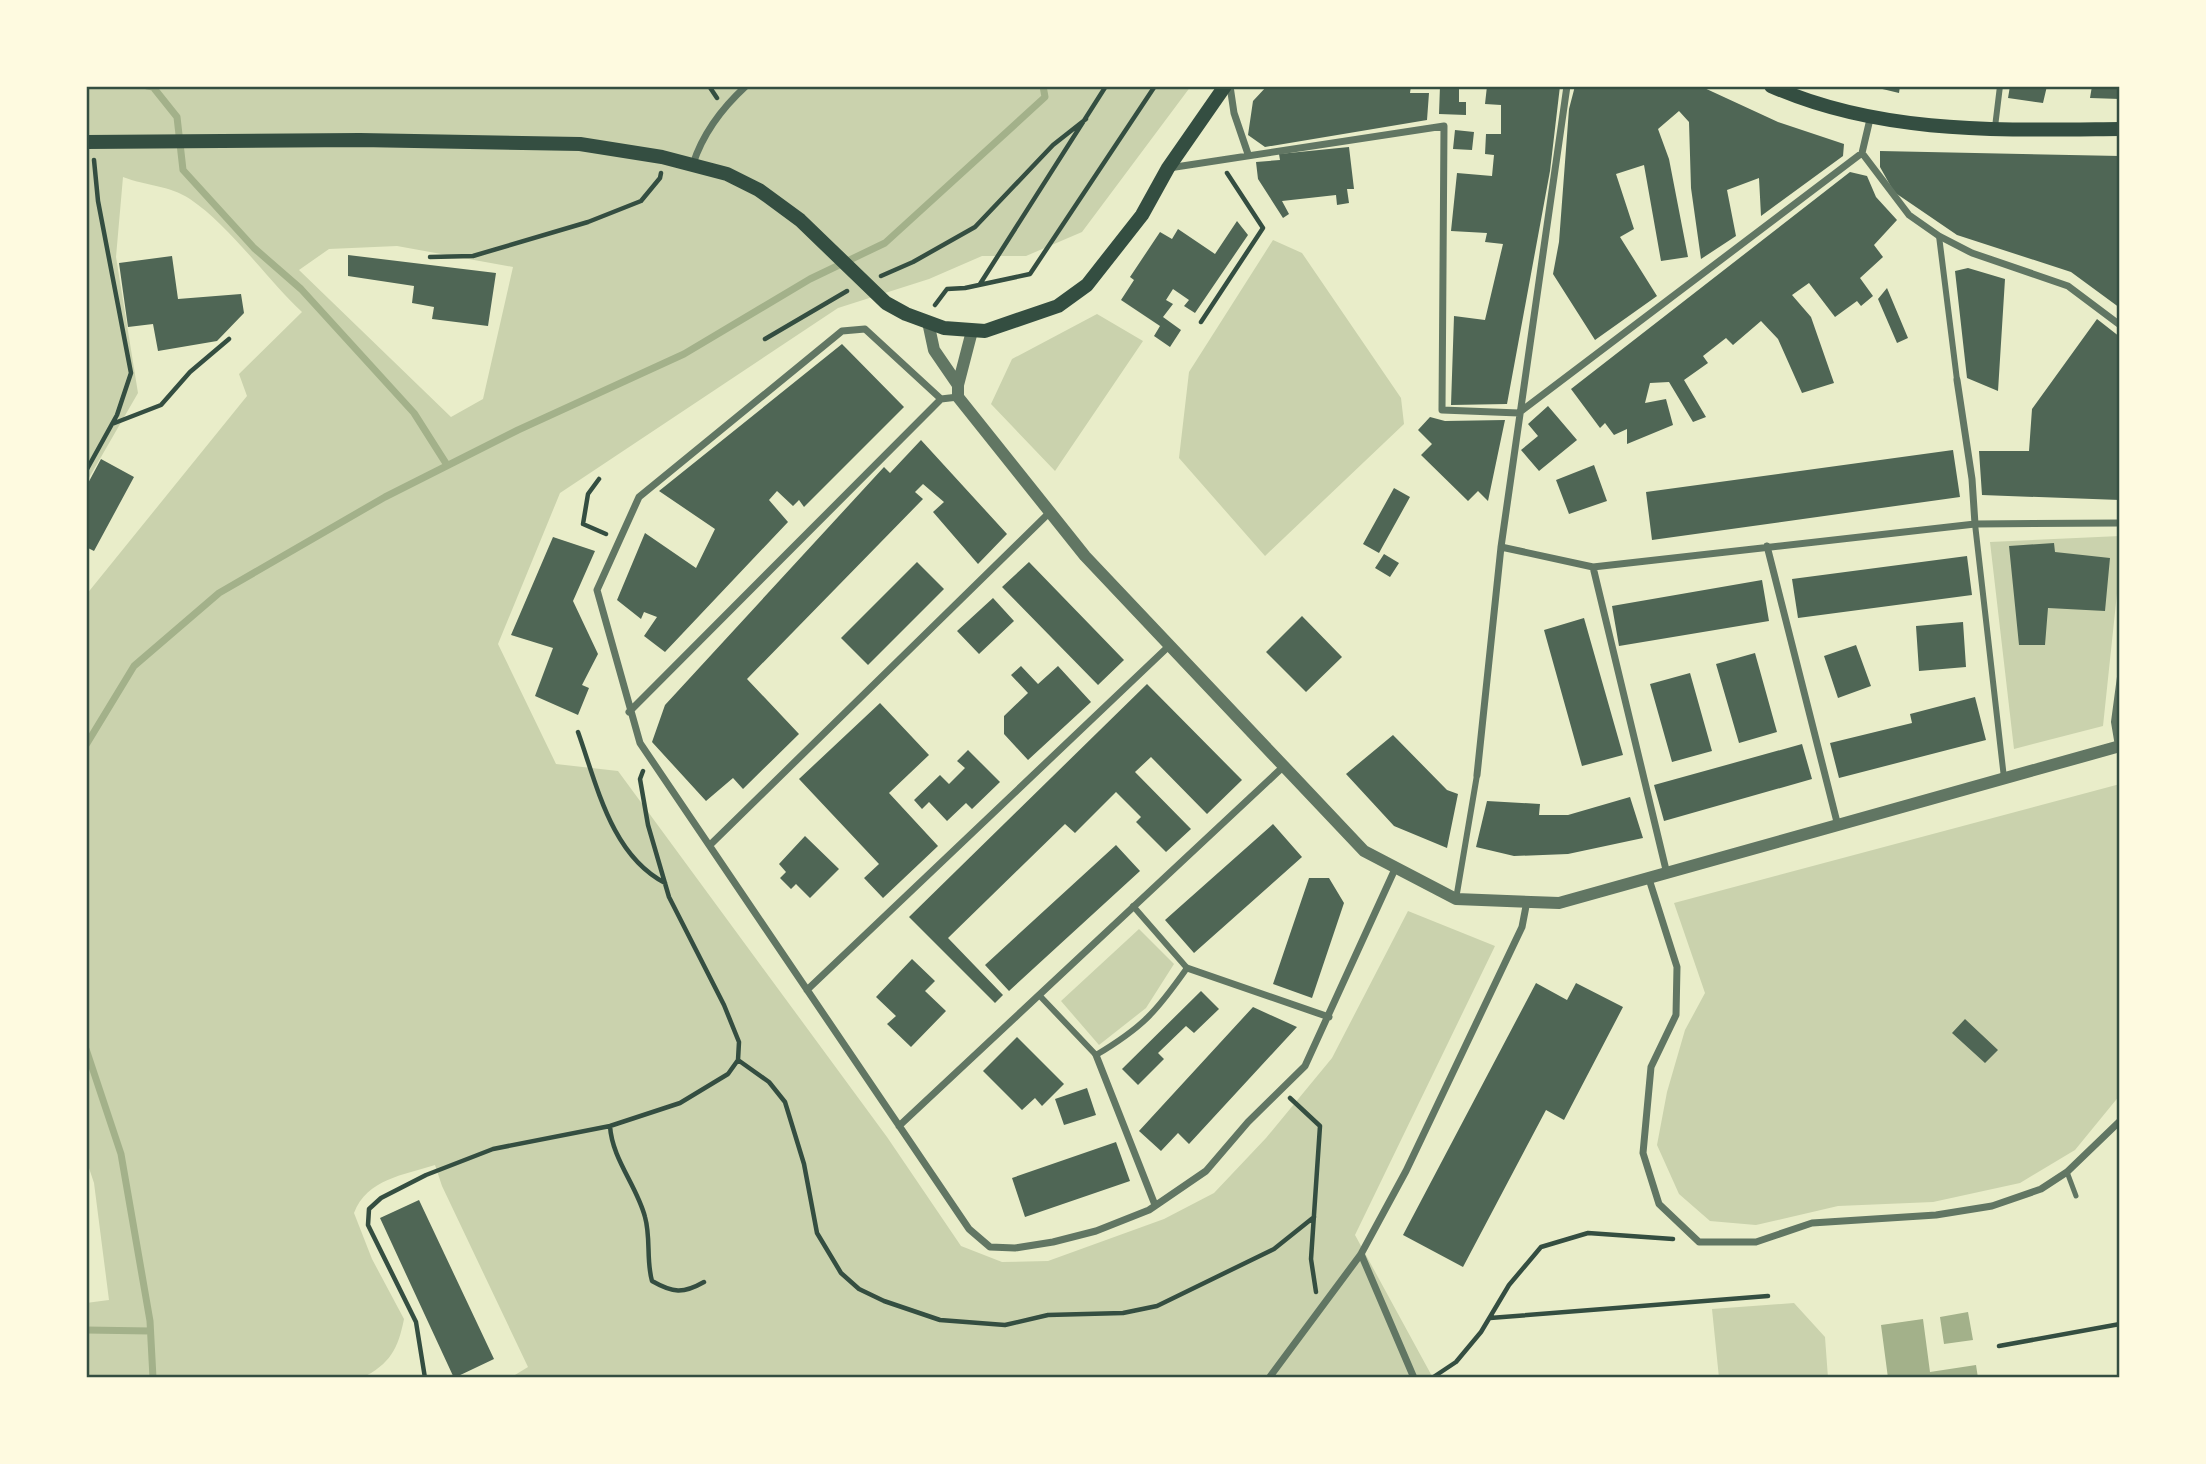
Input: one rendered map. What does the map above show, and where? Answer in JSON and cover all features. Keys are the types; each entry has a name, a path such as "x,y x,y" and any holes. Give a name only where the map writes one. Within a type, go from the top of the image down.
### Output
{"main road":[{"path":"89,142 360,140 580,144 662,157 727,174 759,190 800,220 886,303 944,328 972,331 999,328 1058,306 1087,285 1142,215 1168,168 1225,86"},
{"path":"1771,86 1801,99 1870,119 1912,125 2120,129"}],"street":[{"path":"693,164 699,146 723,108 746,86"},
{"path":"1230,86 1234,113 1248,155"},
{"path":"1456,899 1477,775 1501,547 1567,86"},
{"path":"1995,127 2000,86"},
{"path":"1168,168 1444,127 1442,410 1519,412 1862,153 1870,119"},
{"path":"1862,153 1909,215 1939,236 1972,253 2068,286 2120,325"},
{"path":"1939,236 1972,479 2004,778"},
{"path":"928,322 934,350 958,391 1085,556 1364,851 1456,899 1559,904 2119,746 2114,722 2120,677"},
{"path":"942,400 865,329 842,331 639,497 597,590 629,712 648,756 969,1229 990,1247 1015,1248 1053,1242 1096,1231 1155,1205 1206,1171 1305,1066 1395,869"},
{"path":"629,712 942,400 958,391 972,331"},
{"path":"710,845 1050,512"},
{"path":"1501,547 1593,567 1975,524 2120,523"},
{"path":"1767,546 1838,827"},
{"path":"1593,567 1667,874"},
{"path":"807,990 1170,645"},
{"path":"899,1126 1284,766"},
{"path":"1649,879 1677,967 1676,1015 1651,1067 1643,1153 1659,1204 1699,1242 1756,1242 1812,1223 1936,1215 1992,1206 2041,1189 2067,1172 2120,1121"},
{"path":"1269,1378 1361,1254 1406,1171 1522,927 1527,901"},
{"path":"1133,906 1187,968 1329,1017"},
{"path":"1096,1055 1135,1031 1160,1007 1187,968"},
{"path":"1039,995 1096,1055 1155,1205"},
{"path":"1361,1254 1414,1378"}],"lane":[{"path":"2067,1172 2076,1196"}],"path":[{"path":"979,285 1106,86"},
{"path":"928,322 940,294 947,289 1030,274 1155,86"},
{"path":"869,281 913,262 975,227 1053,145 1086,118"},
{"path":"86,471 112,424 131,373 89,142"},
{"path":"430,257 473,256 525,242 641,201 660,178 662,157"},
{"path":"1201,322 1263,228 1219,161"},
{"path":"765,339 858,286"},
{"path":"112,424 161,405 190,372 229,339"},
{"path":"598,480 588,494 583,524 620,540"},
{"path":"578,732 604,807 621,840 633,859 651,876 665,883"},
{"path":"425,1378 415,1322 368,1225 369,1209 381,1198 426,1175 493,1149 610,1126 680,1103 728,1074 738,1059 739,1042 724,1004 665,883 648,825 640,779 648,756"},
{"path":"1281,1090 1320,1126 1311,1259 1318,1312"},
{"path":"610,1126 624,1171 645,1215 651,1240 652,1281 675,1292 691,1290 704,1282"},
{"path":"1432,1378 1456,1362 1489,1318 1509,1285 1541,1247 1588,1233 1670,1240 1688,1232"},
{"path":"1489,1318 1768,1296"},
{"path":"1999,1346 2120,1324"}],"shaded area":[{"path":"86,86 1191,86 1082,232 1026,256 982,256 929,279 838,308 560,493 498,644 556,764 618,771 887,1137 961,1246 1002,1262 1048,1261 1164,1219 1214,1193 1266,1138 1332,1058 1408,911 1495,946 1355,1235 1433,1378 510,1378 528,1367 442,1186 435,1165 377,1186 360,1202 354,1213 372,1259 404,1319 399,1339 391,1354 372,1373 362,1378 86,1378 86,1303 109,1300 94,1183 86,1159 86,595 247,396 239,374 302,312 205,210 182,194 123,177 116,257 138,393 86,483","holes":["397,246 513,267 483,399 451,417 299,270 329,249"]},
{"path":"1273,240 1302,253 1401,398 1404,424 1265,556 1179,458 1189,372"},
{"path":"1097,314 1143,341 1055,471 991,404 1012,359"},
{"path":"2120,536 2120,565 2103,726 2014,749 1990,542"},
{"path":"2120,784 2120,1095 2075,1150 2020,1183 1933,1202 1838,1206 1756,1225 1710,1221 1679,1194 1657,1145 1667,1092 1685,1030 1705,993 1674,903"},
{"path":"1139,929 1174,964 1146,1008 1099,1045 1061,1001"},
{"path":"1794,1303 1825,1337 1828,1378 1719,1378 1712,1309"},
{"path":"1968,1312 1973,1340 1944,1344 1940,1317"},
{"path":"1923,1319 1930,1372 1976,1365 1978,1378 1888,1378 1881,1325"}],"building":[{"path":"1267,86 1411,86 1410,93 1429,93 1427,120 1265,147 1248,135 1253,101"},
{"path":"1440,86 1459,86 1459,102 1466,102 1466,115 1439,114"},
{"path":"1487,86 1560,86 1550,171 1507,404 1451,405 1454,316 1485,320 1503,244 1485,242 1487,233 1451,231 1457,173 1492,176 1494,155 1485,154 1486,134 1501,134 1501,105 1485,104"},
{"path":"1575,86 1700,86 1778,122 1844,144 1843,156 1761,216 1759,178 1727,190 1736,236 1701,259 1691,188 1689,122 1679,111 1658,129 1669,159 1688,257 1661,261 1644,165 1616,174 1634,229 1620,237 1657,296 1595,340 1553,274 1559,242 1569,109"},
{"path":"1870,86 1900,86 1899,93"},
{"path":"2010,86 2047,86 2043,103 2008,98"},
{"path":"2092,86 2120,86 2120,99 2090,98"},
{"path":"1455,130 1474,132 1472,150 1453,149"},
{"path":"1349,147 1354,189 1347,189 1349,203 1337,205 1336,195 1282,201 1289,214 1283,218 1258,179 1256,162 1280,160 1279,154"},
{"path":"1880,151 2120,156 2120,308 2071,272 1957,235 1894,192 1880,167"},
{"path":"1850,172 1867,176 1876,197 1897,220 1874,245 1883,257 1860,278 1873,296 1861,306 1857,301 1835,317 1809,283 1792,295 1811,317 1834,383 1802,393 1778,339 1761,321 1733,345 1726,338 1703,356 1708,363 1684,380 1706,417 1693,422 1669,382 1650,383 1645,403 1666,399 1673,425 1627,444 1627,429 1614,435 1605,423 1600,428 1571,389"},
{"path":"1237,221 1248,235 1195,313 1184,306 1189,300 1173,289 1166,300 1173,304 1163,317 1181,330 1170,347 1154,336 1160,326 1121,300 1134,280 1130,277 1160,232 1172,239 1178,229 1215,254"},
{"path":"348,255 496,273 488,326 432,319 434,307 412,303 414,286 348,276"},
{"path":"172,256 178,299 241,294 244,313 217,341 158,351 153,324 128,327 119,263"},
{"path":"1968,268 2005,279 1998,391 1967,378 1955,271"},
{"path":"1887,288 1908,338 1897,343 1878,299"},
{"path":"2097,319 2120,337 2120,500 1982,495 1979,451 2029,451 2032,409"},
{"path":"842,344 904,407 804,507 799,500 793,506 777,491 769,500 788,522 665,652 644,636 657,617 644,612 641,619 617,600 645,533 696,568 715,529 659,491"},
{"path":"1548,406 1577,440 1539,471 1521,450 1538,436 1528,424"},
{"path":"1430,417 1445,421 1505,420 1488,501 1478,491 1468,501 1421,455 1432,444 1418,430"},
{"path":"921,440 1007,534 978,564 933,512 944,502 923,484 915,492 923,499 747,679 799,734 743,789 733,778 706,801 652,742 665,705 884,467 890,473"},
{"path":"1953,450 1960,497 1652,540 1646,492"},
{"path":"101,459 134,477 94,551 86,547 86,487"},
{"path":"1594,465 1607,501 1569,514 1556,480"},
{"path":"1394,488 1410,497 1379,553 1363,544"},
{"path":"553,537 595,551 573,601 598,654 582,685 589,688 578,715 535,696 553,648 511,635"},
{"path":"2054,543 2055,552 2110,558 2105,611 2048,608 2045,645 2019,645 2009,546"},
{"path":"1384,554 1399,563 1390,577 1375,568"},
{"path":"1967,556 1972,595 1798,618 1792,579"},
{"path":"917,562 944,589 868,665 841,638"},
{"path":"1029,562 1124,660 1098,685 1002,587"},
{"path":"1762,580 1769,621 1619,646 1612,606"},
{"path":"993,598 1014,621 979,654 957,631"},
{"path":"1302,616 1342,657 1306,692 1266,652"},
{"path":"1584,618 1623,755 1582,766 1544,630"},
{"path":"1963,622 1966,667 1919,671 1916,626"},
{"path":"1856,645 1871,686 1838,698 1824,656"},
{"path":"1755,653 1777,732 1739,743 1716,664"},
{"path":"1021,666 1038,684 1058,666 1091,702 1028,760 1004,734 1004,716 1028,693 1011,675"},
{"path":"1690,673 1712,751 1672,762 1650,684"},
{"path":"1147,684 1242,780 1207,814 1151,757 1135,772 1191,829 1166,852 1136,822 1141,817 1116,792 1075,833 1065,824 948,938 1003,995 995,1003 909,917"},
{"path":"1975,697 1986,740 1839,778 1830,743 1912,723 1910,714"},
{"path":"880,703 929,755 889,793 938,846 883,898 864,878 879,864 799,779"},
{"path":"1393,735 1447,790 1458,794 1447,848 1394,826 1346,774"},
{"path":"1802,744 1812,779 1664,821 1654,785"},
{"path":"968,750 1000,782 972,809 966,803 947,821 929,802 922,809 914,800 940,775 949,784 965,768 957,761"},
{"path":"1630,797 1643,838 1568,854 1514,856 1476,847 1487,801 1540,804 1539,815 1568,815"},
{"path":"1273,824 1302,857 1194,953 1165,920"},
{"path":"805,836 839,869 810,898 796,884 791,889 780,878 786,872 779,864"},
{"path":"1116,845 1140,871 1009,991 985,965"},
{"path":"1309,878 1329,878 1344,903 1312,998 1273,984"},
{"path":"912,959 935,981 925,991 946,1011 911,1047 887,1024 896,1016 876,997"},
{"path":"1536,983 1567,1000 1576,983 1623,1007 1564,1120 1546,1110 1463,1267 1403,1235"},
{"path":"1201,991 1219,1009 1194,1033 1186,1026 1158,1053 1164,1059 1138,1085 1122,1069"},
{"path":"1253,1007 1297,1027 1189,1144 1178,1133 1161,1151 1139,1131"},
{"path":"1965,1019 1998,1050 1985,1063 1952,1033"},
{"path":"1017,1037 1064,1084 1042,1106 1035,1098 1022,1110 983,1071"},
{"path":"1087,1088 1096,1115 1064,1125 1055,1099"},
{"path":"1116,1142 1130,1181 1025,1217 1012,1178"},
{"path":"419,1200 494,1359 454,1378 380,1218"}],"waterway":[{"path":"147,86 153,87 177,117 183,170 254,248 301,289 414,413 447,465"},
{"path":"86,745 134,666 219,593 385,497 518,430 684,354 810,279 885,243 1045,97 1043,86"},
{"path":"86,1049 121,1154 150,1321 153,1378"},
{"path":"86,1330 150,1331"}]}
